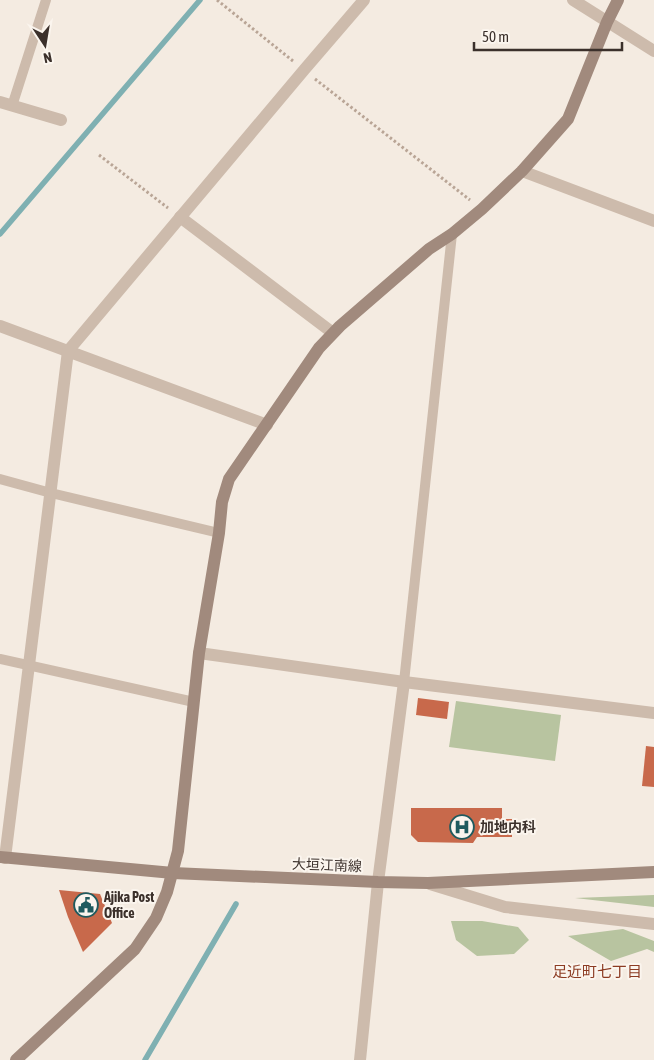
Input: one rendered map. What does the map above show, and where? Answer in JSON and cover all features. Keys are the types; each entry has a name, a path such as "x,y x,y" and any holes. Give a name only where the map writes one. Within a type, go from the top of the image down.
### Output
{"street":[{"path":"2,858 30,666 68,351 364,0"},
{"path":"573,0 654,51"},
{"path":"16,1060 135,949 156,918 173,873 178,851 199,653 219,533 222,502 229,479 319,348 333,333 429,249 452,234 482,209 522,171 568,118 607,22 618,0"},
{"path":"6,104 61,120"},
{"path":"522,171 654,221"},
{"path":"180,218 333,333"},
{"path":"0,326 267,425"},
{"path":"199,653 404,682 654,713"},
{"path":"360,1060 378,882 404,682"},
{"name":"大垣江南線","path":"2,858 173,873 378,882 428,883 654,872"},
{"path":"428,883 505,907 654,924"}],"lane":[{"path":"6,104 46,0"},
{"path":"404,682 452,234"},
{"path":"0,479 219,533"},
{"path":"0,659 194,702"}],"path":[{"path":"217,0 482,209"},
{"path":"99,155 180,218"}],"green space":[{"path":"456,701 561,715 555,761 449,747"},
{"path":"654,895 654,907 575,898"},
{"path":"451,921 482,921 518,927 529,940 514,954 477,956 456,940"},
{"path":"623,929 654,941 654,952 647,949 611,961 568,936"}],"building":[{"path":"418,698 449,702 447,719 416,715"},
{"path":"646,746 654,747 654,787 642,786"},
{"name":"加地内科","path":"411,808 502,808 502,819 512,819 512,837 477,837 473,843 418,842 411,835"},
{"path":"59,890 100,894 112,923 83,952 68,917"}],"waterway":[{"path":"0,234 200,0"},
{"path":"145,1060 236,904"}],"place":[{"name":"加地内科","path":"462,827"},
{"name":"Ajika Post Office","path":"86,905"}],"district":[{"name":"足近町七丁目","path":"597,972"}]}
